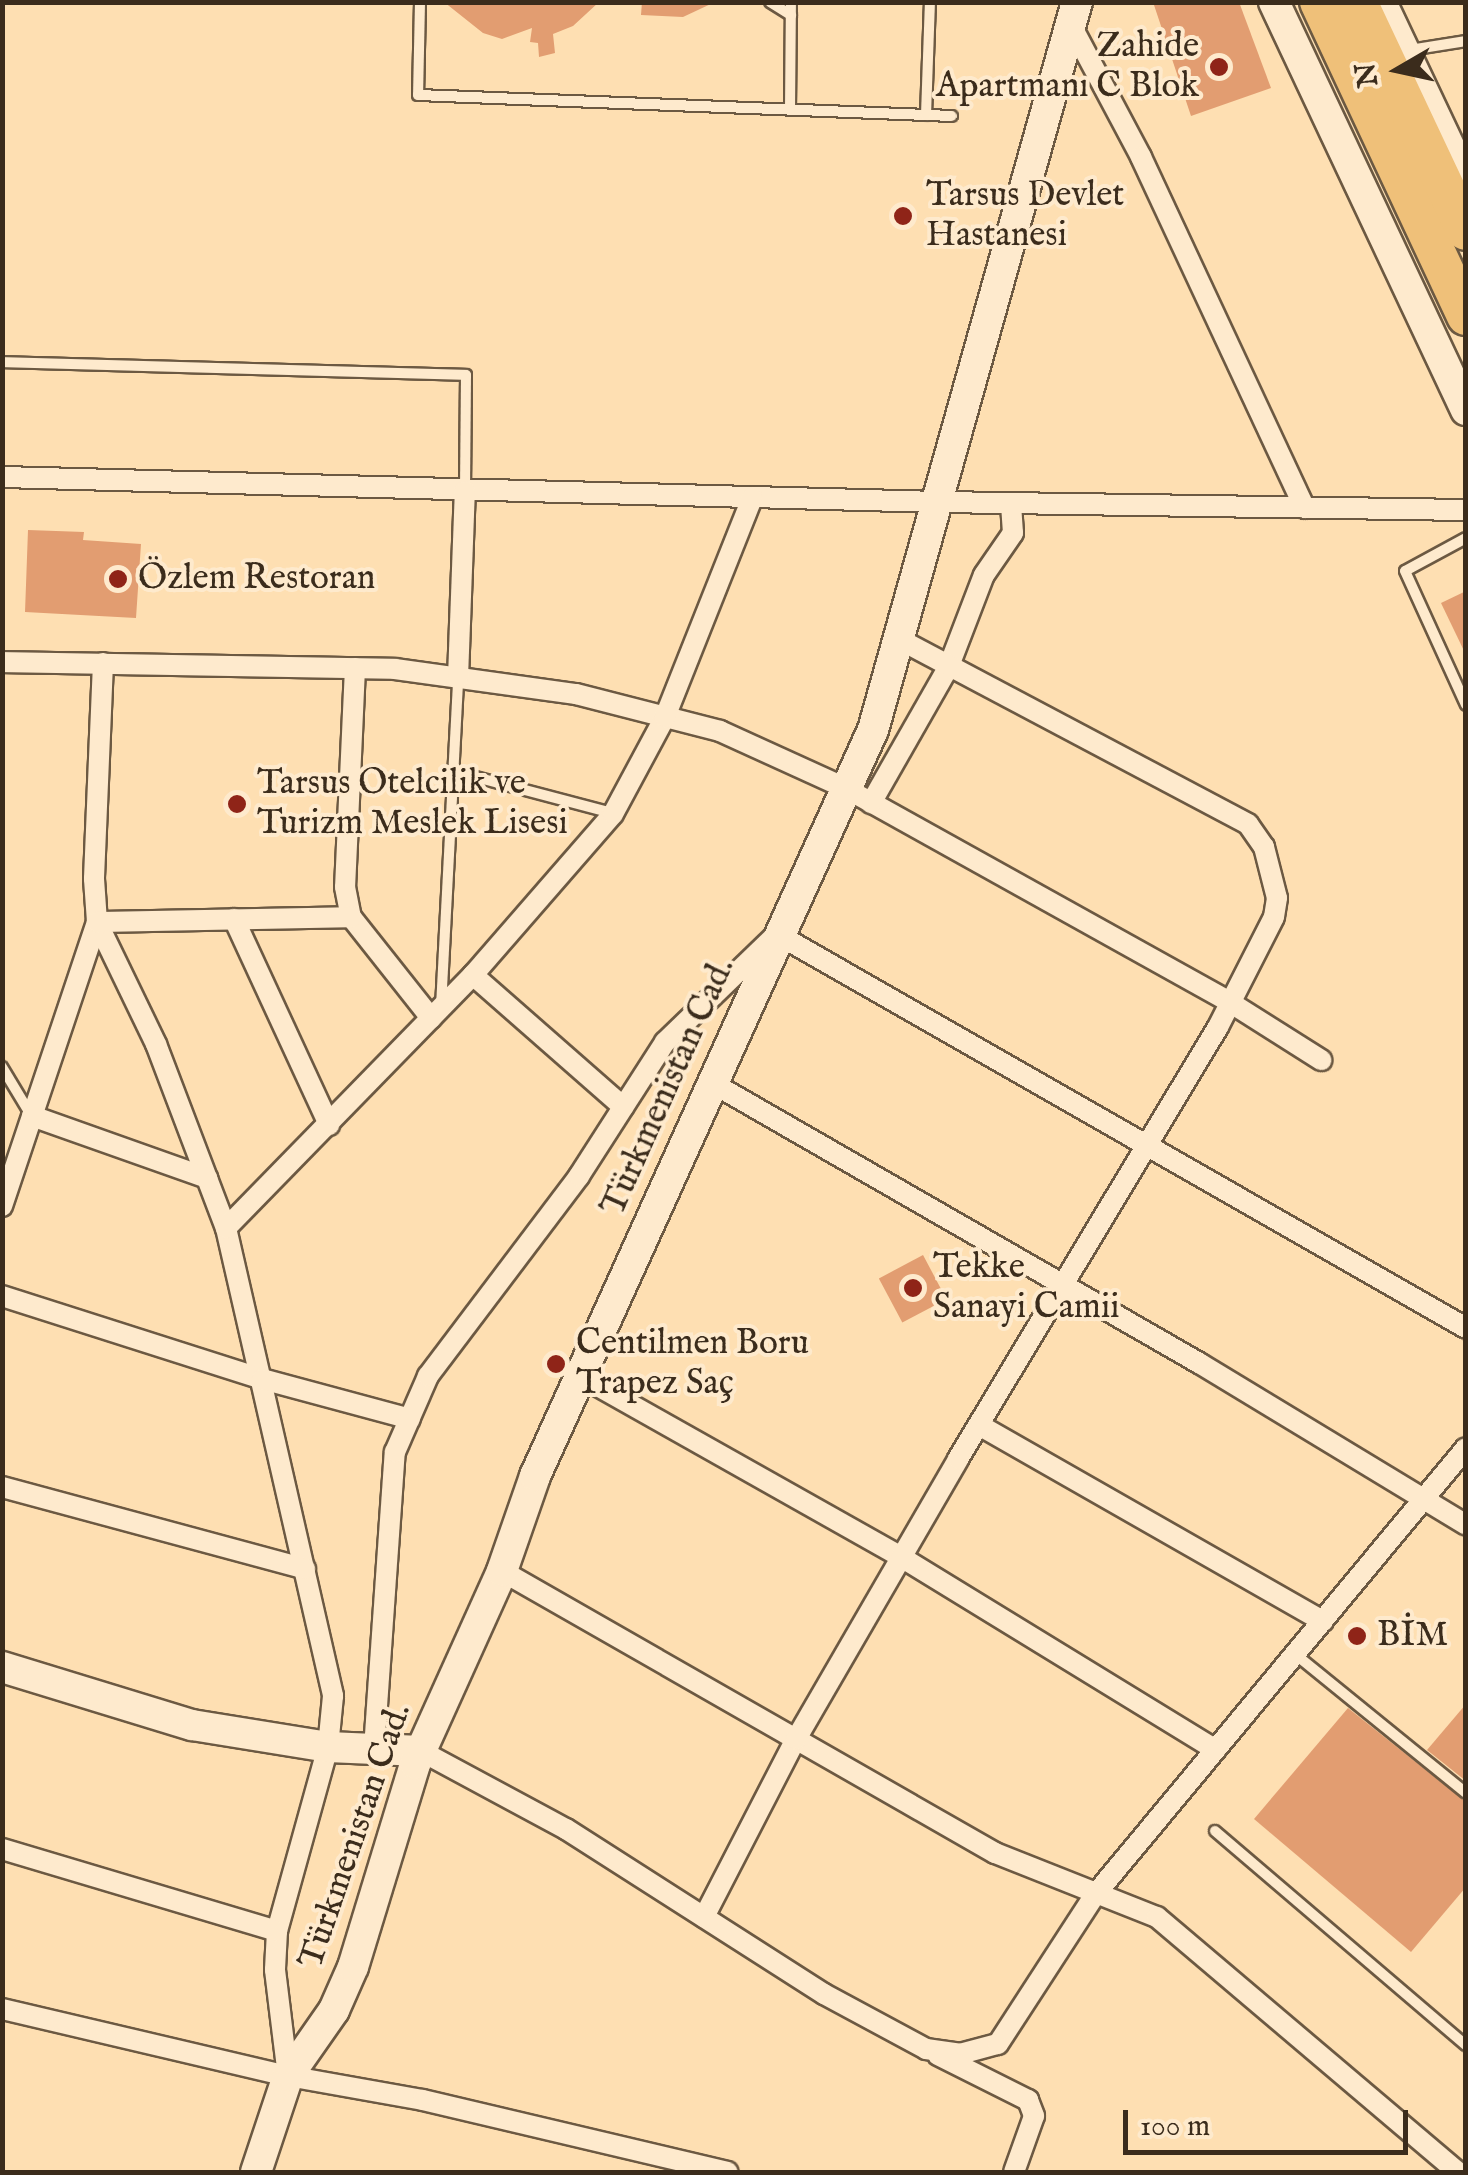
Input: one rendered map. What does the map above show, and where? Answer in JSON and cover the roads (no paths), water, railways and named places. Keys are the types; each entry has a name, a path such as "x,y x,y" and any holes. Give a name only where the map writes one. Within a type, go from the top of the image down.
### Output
{"highway":[{"path":"1319,2 1466,316"},
{"path":"1358,2 1466,231"}],"street":[{"path":"1274,2 1466,410"},
{"path":"1381,2 1466,182"},
{"path":"1074,15 1305,508"},
{"name":"Türkmenistan Cad.","path":"256,2172 288,2076 334,2010 353,1967 421,1752 502,1570 534,1476 714,1084 777,934 859,796 873,730 1074,15"},
{"path":"2,477 1011,504 1466,510"},
{"path":"458,678 465,491"},
{"path":"226,1228 473,975 614,814 665,718 752,498"},
{"path":"859,796 949,666 984,576 1013,533 1011,504"},
{"path":"704,1917 796,1740 1232,1003 1274,917 1276,898 1264,847 1248,824 900,640"},
{"path":"2,662 354,668 576,694 720,731 859,796 1232,1003 1321,1060"},
{"path":"104,663 94,879 97,922 156,1044 226,1228 332,1696 328,1748 277,1931 276,1970 288,2076"},
{"path":"354,668 345,868 351,917 436,1014"},
{"path":"97,922 351,917"},
{"path":"234,920 328,1126"},
{"path":"2,1206 97,922"},
{"path":"374,1750 395,1452 428,1376 579,1176 665,1042 777,934 1466,1328"},
{"path":"473,975 623,1107"},
{"path":"714,1084 1063,1284 1466,1525"},
{"path":"32,1116 207,1178"},
{"path":"2,1296 262,1380 410,1419"},
{"path":"580,1376 901,1558 1216,1750"},
{"path":"979,1425 1323,1621"},
{"path":"926,2049 960,2054 998,2044 1094,1896 1466,1448"},
{"path":"2,1486 305,1569"},
{"path":"502,1570 995,1854 1094,1896 1157,1917 1458,2172"},
{"path":"2,1667 192,1724 328,1748 421,1752 566,1829 824,1994 1028,2100 1034,2116 1014,2172"},
{"path":"2,1849 277,1931"},
{"path":"2,2009 288,2076 423,2100 728,2172"}],"lane":[{"path":"420,2 418,95 952,116"},
{"path":"770,2 791,15"},
{"path":"790,110 791,2"},
{"path":"926,116 930,2"},
{"path":"1404,52 1466,41"},
{"path":"2,362 466,375 465,491"},
{"path":"1466,538 1405,571 1466,704"},
{"path":"436,1014 458,678"},
{"path":"454,771 614,814"},
{"path":"2,1067 32,1116"},
{"path":"1296,1654 1466,1792"},
{"path":"1215,1831 1466,2045"}],"place":[{"name":"Zahide Apartmanı C Blok","path":"1219,67"},
{"name":"Tarsus Devlet Hastanesi","path":"903,216"},
{"name":"Özlem Restoran","path":"118,579"},
{"name":"Tarsus Otelcilik ve Turizm Meslek Lisesi","path":"237,804"},
{"name":"Tekke Sanayi Camii","path":"913,1288"},
{"name":"Centilmen Boru Trapez Saç","path":"556,1364"},
{"name":"BİM","path":"1357,1636"}]}
